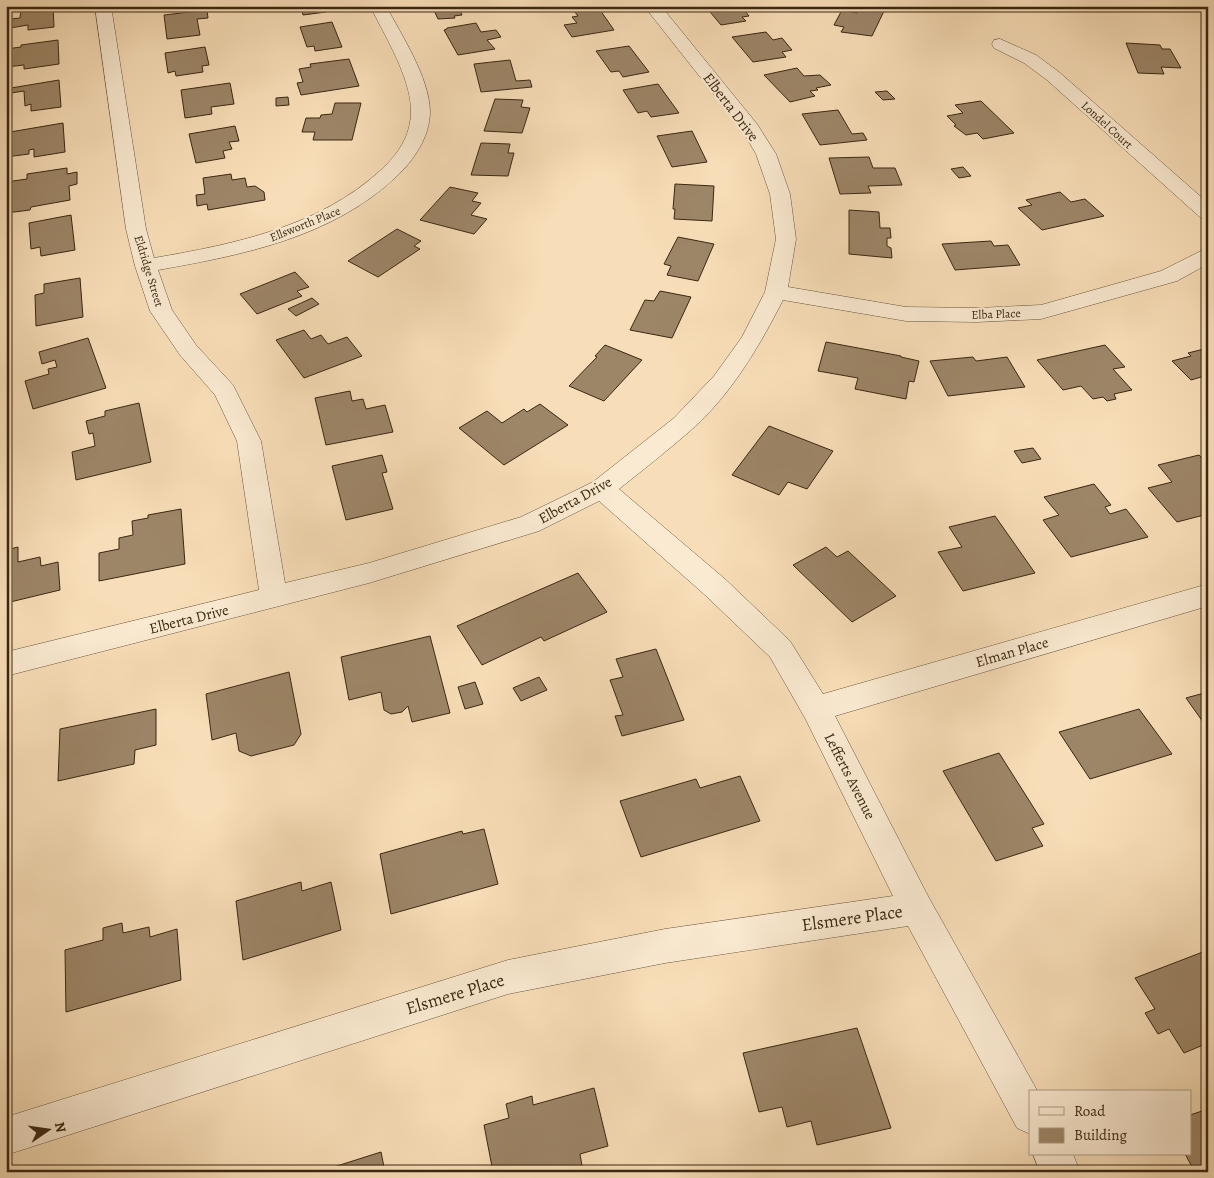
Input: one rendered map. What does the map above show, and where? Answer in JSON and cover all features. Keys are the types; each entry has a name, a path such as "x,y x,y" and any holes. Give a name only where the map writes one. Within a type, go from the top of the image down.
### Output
{"street":[{"name":"Eldridge Street","path":"103,6 136,229 146,266 161,311 188,350 225,391 249,441 274,598"},
{"name":"Ellsworth Place","path":"146,266 220,253 287,233 340,211 383,180 410,150 420,122 420,98 378,6"},
{"name":"Elberta Drive","path":"6,664 369,573 530,524 602,488 683,424 722,382 752,339 776,292 786,239 780,194 766,154 750,128 652,6"},
{"name":"Londel Court","path":"1000,44 1030,59 1053,76 1208,214"},
{"name":"Elba Place","path":"776,292 906,314 978,315 1041,312 1169,276 1208,256"},
{"name":"Lefferts Avenue","path":"602,488 715,587 780,649 816,709 917,909 1029,1113"},
{"name":"Elman Place","path":"816,709 1208,595"},
{"name":"Elsmere Place","path":"6,1136 508,977 665,946 917,909"},
{"path":"1053,1156 1061,1172"}],"building":[{"path":"53,6 54,27 28,30 28,25 10,28 11,19 20,18 21,9"},
{"path":"294,6 324,6 326,12 303,15 302,11 296,11"},
{"path":"432,6 464,6 466,9 460,10 462,15 454,16 455,18 438,19"},
{"path":"705,6 741,6 749,16 742,17 746,21 721,25"},
{"path":"598,7 614,30 572,37 564,25 577,23 572,17 578,16 574,11"},
{"path":"860,7 884,11 872,36 841,32 844,27 834,25 842,10 857,13"},
{"path":"207,10 208,18 197,19 200,35 167,39 164,15"},
{"path":"332,22 342,47 315,51 314,46 307,47 300,27"},
{"path":"476,23 481,32 496,30 501,37 487,40 495,49 458,55 444,30"},
{"path":"766,32 773,40 782,38 792,50 782,52 786,57 753,62 732,37"},
{"path":"58,40 59,64 24,69 24,65 6,67 6,49"},
{"path":"1126,43 1160,45 1162,49 1170,49 1181,68 1161,67 1164,74 1138,73"},
{"path":"629,46 649,72 623,77 619,71 611,72 596,51"},
{"path":"205,47 209,65 202,66 203,72 176,76 175,71 168,73 165,53"},
{"path":"349,59 359,86 301,95 297,83 303,82 299,69 311,67 310,64"},
{"path":"510,60 516,81 530,80 532,87 481,92 474,64"},
{"path":"797,68 804,76 820,75 831,85 810,91 815,96 790,102 764,75"},
{"path":"59,80 61,107 31,111 31,104 25,106 24,91 11,93 11,88"},
{"path":"230,83 234,104 211,107 212,114 185,118 181,90"},
{"path":"658,84 679,113 651,117 647,111 638,113 623,90"},
{"path":"887,91 895,99 883,100 875,92"},
{"path":"288,97 289,105 276,106 276,98"},
{"path":"495,99 523,100 521,107 530,108 522,133 484,131"},
{"path":"981,101 1014,133 983,139 977,133 966,135 954,126 956,125 947,116 963,113 955,105"},
{"path":"335,103 361,103 352,140 313,140 315,132 302,132 306,118 320,118 321,115 332,114"},
{"path":"838,110 852,134 863,133 867,140 820,145 802,114"},
{"path":"63,123 65,152 34,157 34,149 29,150 29,154 6,157 6,150 10,148 10,132"},
{"path":"235,126 239,141 229,142 232,149 223,151 225,158 196,163 189,134"},
{"path":"692,131 707,162 672,167 657,136"},
{"path":"481,143 510,144 508,153 514,153 508,176 471,175"},
{"path":"869,157 873,168 895,168 902,185 868,186 871,193 840,194 829,158"},
{"path":"963,167 971,176 959,178 951,169"},
{"path":"67,168 67,174 77,172 77,184 69,186 70,200 31,207 30,210 6,213 6,182 27,179 27,174"},
{"path":"231,174 232,180 245,178 247,187 255,186 264,192 265,200 208,210 207,204 197,206 196,195 205,194 203,178"},
{"path":"675,184 714,186 712,221 674,219"},
{"path":"450,187 478,193 472,201 481,203 471,215 487,219 474,234 420,220"},
{"path":"1060,192 1071,202 1085,199 1104,216 1042,230 1018,208 1032,205 1026,200"},
{"path":"849,210 879,212 880,228 890,228 891,238 887,238 887,246 891,248 892,258 849,254"},
{"path":"71,215 75,250 41,256 40,247 31,249 29,223"},
{"path":"397,229 421,241 414,246 420,249 378,277 348,261"},
{"path":"678,237 714,244 698,281 667,275 671,266 664,264"},
{"path":"991,241 994,246 1008,245 1020,265 955,270 942,244"},
{"path":"295,272 309,287 297,291 302,296 257,314 240,294"},
{"path":"80,278 83,317 36,326 35,295 44,293 44,284"},
{"path":"660,291 691,297 672,338 630,330 645,300 654,301"},
{"path":"312,298 319,304 296,316 288,309"},
{"path":"304,330 311,339 321,335 328,344 347,337 362,356 304,378 276,340"},
{"path":"88,338 106,388 33,409 25,381 49,374 48,369 57,367 55,360 42,364 39,352"},
{"path":"826,342 919,361 914,382 909,381 906,399 855,389 858,378 818,371"},
{"path":"605,345 642,360 604,401 569,386 597,357 595,356"},
{"path":"1105,345 1125,367 1113,369 1132,390 1114,394 1116,399 1107,401 1103,397 1093,399 1081,386 1063,390 1037,360"},
{"path":"1208,348 1208,375 1191,380 1172,361 1191,356 1188,353"},
{"path":"973,357 976,361 1007,357 1025,387 948,396 930,361"},
{"path":"350,391 352,401 363,399 366,409 385,405 393,432 326,445 315,398"},
{"path":"139,403 151,462 76,480 72,452 95,446 93,433 89,434 86,421 105,416 105,411"},
{"path":"540,404 568,425 504,465 459,428 487,411 502,423 524,409 527,412"},
{"path":"769,426 833,451 807,489 788,482 779,495 732,475"},
{"path":"1033,448 1041,459 1022,463 1014,451"},
{"path":"382,455 387,472 382,473 393,509 346,520 332,466"},
{"path":"1199,455 1208,464 1208,514 1177,522 1148,488 1172,482 1158,465"},
{"path":"1094,484 1111,505 1105,507 1110,514 1126,509 1148,537 1071,557 1043,520 1059,515 1044,497"},
{"path":"181,509 185,564 99,581 99,553 119,549 119,538 133,535 132,521 148,518 148,515"},
{"path":"995,516 1035,573 963,591 938,552 962,547 949,527"},
{"path":"18,547 18,562 40,557 41,566 58,562 60,590 6,603 6,550"},
{"path":"826,547 837,557 848,551 896,596 852,622 793,565"},
{"path":"578,573 607,612 544,641 541,637 482,665 457,626"},
{"path":"430,636 450,713 412,722 408,706 402,712 391,714 384,710 381,692 349,700 341,657"},
{"path":"656,649 684,720 622,736 615,716 623,715 610,680 623,677 616,659"},
{"path":"289,672 301,734 294,745 251,756 239,751 236,733 212,740 206,694"},
{"path":"539,677 547,690 521,701 513,688"},
{"path":"475,682 483,704 465,709 458,687"},
{"path":"1208,692 1208,729 1186,698"},
{"path":"156,709 156,745 135,750 134,764 58,781 60,729"},
{"path":"1139,709 1172,754 1090,779 1059,732"},
{"path":"999,753 1044,824 1032,828 1043,846 996,861 943,771"},
{"path":"740,776 760,821 641,857 620,801 696,779 700,788"},
{"path":"484,829 498,884 391,914 380,854 462,831 463,834"},
{"path":"301,882 302,891 331,882 341,930 243,960 236,901"},
{"path":"122,923 123,933 149,927 150,937 177,929 181,980 66,1012 65,950 103,940 103,928"},
{"path":"1208,950 1208,1043 1184,1053 1169,1029 1158,1034 1145,1013 1155,1009 1135,978"},
{"path":"857,1028 891,1128 817,1145 811,1121 787,1127 782,1107 759,1112 743,1053"},
{"path":"594,1088 608,1146 580,1154 583,1172 493,1172 484,1125 509,1118 506,1104 532,1096 533,1105"},
{"path":"1208,1109 1208,1172 1195,1172 1186,1156 1192,1156 1192,1114"},
{"path":"381,1152 385,1172 318,1172"}]}
